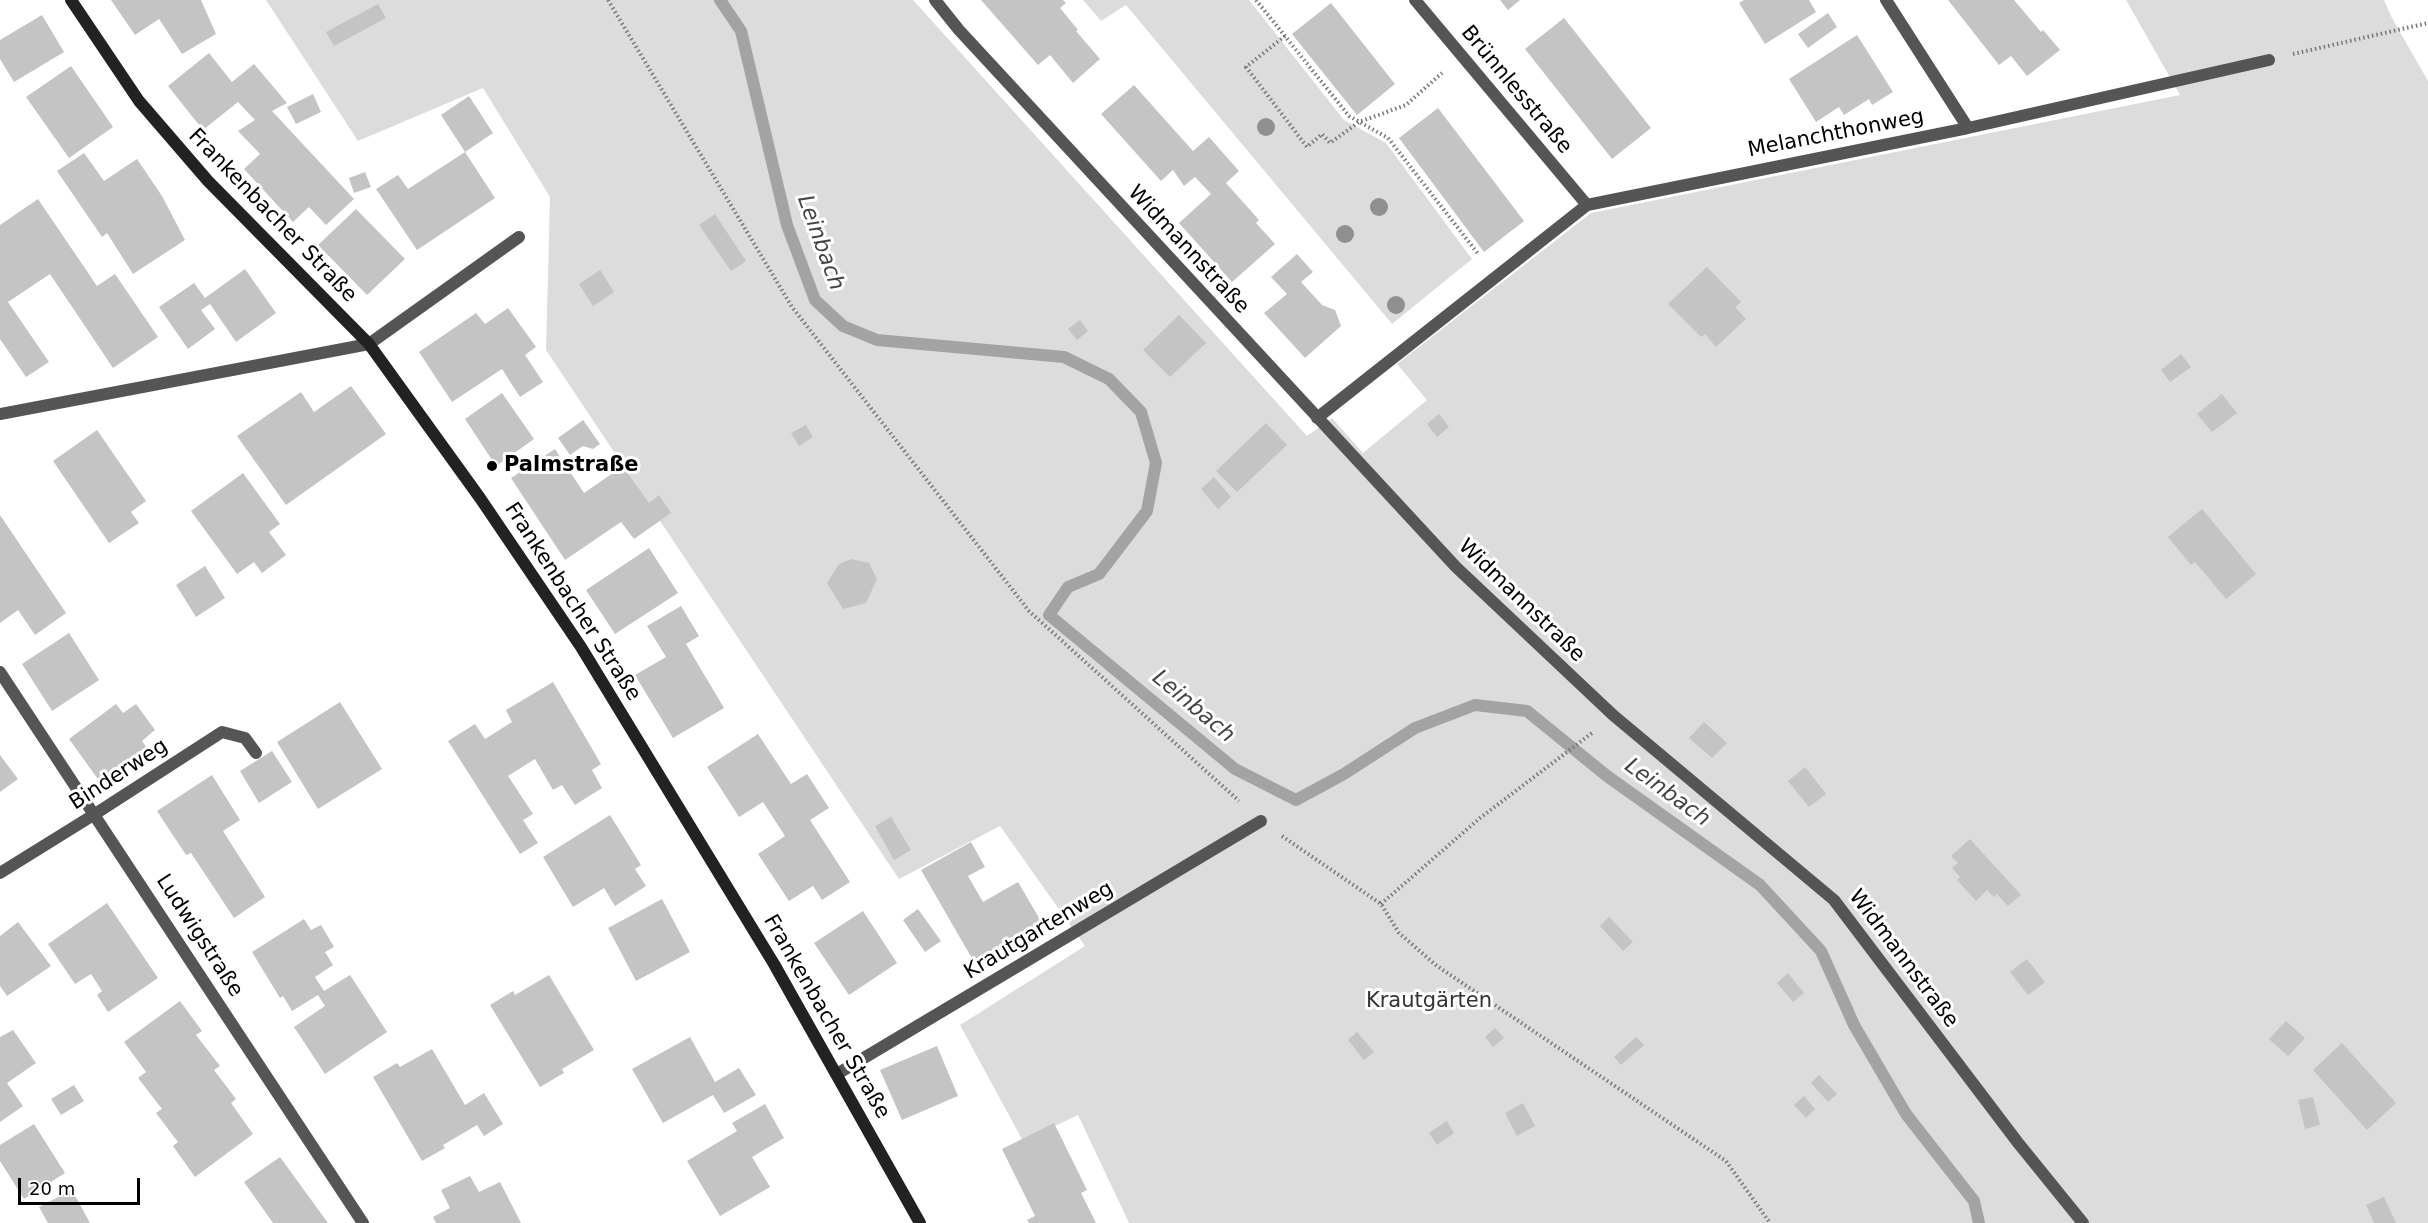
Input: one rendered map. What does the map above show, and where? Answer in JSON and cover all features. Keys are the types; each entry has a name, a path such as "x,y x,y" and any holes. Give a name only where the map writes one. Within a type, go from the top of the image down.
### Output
{"main road":[{"name":"Frankenbacher Straße","path":"71,0 139,101 192,164 369,344 480,498 581,647 774,964 920,1223"}],"street":[{"name":"Widmannstraße","path":"935,0 959,30 1456,567 1613,715 1834,900 2019,1143 2083,1223"},
{"name":"Brünnlesstraße","path":"1415,0 1587,205"},
{"path":"1886,0 1968,128"},
{"name":"Melanchthonweg","path":"1317,418 1587,205 1968,128 2269,60"},
{"path":"0,414 369,344 519,237"},
{"name":"Ludwigstraße","path":"0,672 96,814 363,1223"},
{"name":"Binderweg","path":"0,873 222,732 245,738 256,753"},
{"name":"Krautgartenweg","path":"837,1074 1261,821"}],"path":[{"path":"608,0 792,307 1029,611 1261,821 1381,904 1399,933 1437,966 1726,1161 1770,1223"},
{"path":"1256,0 1349,116 1388,138 1496,277"},
{"path":"2269,60 2428,23"},
{"path":"1285,36 1246,67 1307,147 1322,134 1330,143 1359,122 1406,105 1462,56"},
{"path":"1381,904 1480,818 1582,741"}],"green space":[{"name":"Krautgärten","path":"266,0 913,0 1307,436 1332,418 1363,453 1427,400 1397,364 1591,213 2180,95 2126,0 2384,0 2428,81 2428,1223 1129,1223 1078,1115 1023,1141 960,1025 1085,946 1000,826 899,879 546,350 550,197 483,88 358,141"},
{"path":"1083,0 1249,0 1344,120 1386,143 1472,259 1392,324 1126,5 1101,21"}],"building":[{"path":"111,0 201,0 216,34 182,54 159,19 135,35"},
{"path":"981,0 1063,0 1066,3 1060,8 1100,59 1073,83 1050,55 1038,65"},
{"path":"1500,0 1520,0 1508,10"},
{"path":"1744,0 1809,0 1816,12 1765,44 1739,3"},
{"path":"1948,0 2014,0 2060,50 2027,76 2011,56 1999,65"},
{"path":"1331,3 1395,84 1357,115 1292,34"},
{"path":"378,4 386,18 334,46 326,32"},
{"path":"1828,13 1837,27 1808,48 1798,34"},
{"path":"42,15 64,52 14,82 0,59 0,40"},
{"path":"1564,18 1651,128 1612,159 1525,49"},
{"path":"1857,35 1893,92 1872,105 1869,99 1844,115 1839,107 1816,122 1789,79"},
{"path":"209,53 232,82 254,64 287,103 272,111 354,199 326,225 309,207 293,222 244,169 260,154 238,131 255,120 238,102 203,130 168,86"},
{"path":"71,66 113,127 69,158 26,97"},
{"path":"1134,85 1193,151 1209,137 1239,171 1226,183 1259,220 1256,223 1275,244 1232,282 1179,223 1211,194 1195,177 1184,186 1173,170 1161,181 1101,114"},
{"path":"313,94 321,112 296,124 287,107"},
{"path":"469,96 493,133 465,152 441,115"},
{"path":"1438,108 1524,221 1484,252 1399,138"},
{"path":"465,152 495,198 417,250 376,189 398,175 408,189"},
{"path":"84,153 104,181 137,159 162,196 185,240 133,274 107,233 102,237 57,171"},
{"path":"365,172 371,187 354,193 349,178"},
{"path":"38,199 97,286 115,274 158,337 113,368 50,274 8,302 49,362 26,377 0,339 0,225"},
{"path":"356,209 405,259 367,295 318,245"},
{"path":"715,214 746,261 731,271 699,225"},
{"path":"1297,254 1313,272 1301,282 1322,305 1335,310 1341,326 1305,358 1264,313 1287,294 1271,277"},
{"path":"1707,267 1741,302 1735,307 1746,319 1716,347 1705,334 1701,337 1668,304"},
{"path":"245,269 276,313 236,342 210,304 201,310 215,329 188,349 159,307 194,283 205,298"},
{"path":"600,270 614,292 593,306 579,284"},
{"path":"508,308 536,347 525,355 543,382 520,397 502,369 452,402 419,352 476,313 485,324"},
{"path":"1179,315 1206,343 1170,377 1143,350"},
{"path":"1080,320 1088,331 1077,340 1068,329"},
{"path":"2181,354 2191,367 2170,382 2161,370"},
{"path":"351,386 386,434 286,505 237,436 301,392 314,412"},
{"path":"502,393 534,439 496,466 465,419"},
{"path":"2222,394 2237,413 2212,432 2197,414"},
{"path":"1439,414 1449,427 1437,437 1427,424"},
{"path":"583,420 600,444 593,449 583,446 570,455 558,438"},
{"path":"1266,423 1287,445 1237,492 1216,471"},
{"path":"806,425 813,437 799,446 791,433"},
{"path":"97,430 146,501 131,512 139,523 109,543 53,461"},
{"path":"555,449 584,493 623,466 649,503 659,495 671,513 634,539 621,522 565,560 511,478"},
{"path":"243,473 280,524 269,532 286,555 262,573 254,562 237,574 191,511"},
{"path":"1214,477 1231,497 1218,509 1201,489"},
{"path":"2202,509 2256,574 2226,599 2195,562 2191,565 2168,537"},
{"path":"0,515 66,613 35,635 18,610 0,623"},
{"path":"649,548 678,593 615,634 586,590"},
{"path":"851,559 869,563 877,579 866,603 843,609 827,583 839,564"},
{"path":"205,566 225,598 196,617 176,585"},
{"path":"681,606 699,636 686,644 724,708 673,738 635,675 666,657 647,626"},
{"path":"69,633 99,680 52,711 22,664"},
{"path":"553,682 601,764 592,770 602,788 575,805 562,785 553,790 535,759 508,776 533,814 523,820 538,843 520,854 448,741 475,724 485,739 512,722 506,710"},
{"path":"340,702 382,769 318,809 277,742"},
{"path":"116,704 123,713 136,704 155,730 142,741 147,748 100,782 69,739"},
{"path":"1704,722 1727,743 1712,758 1689,738"},
{"path":"758,734 791,784 807,774 829,808 810,820 850,882 822,900 813,886 789,901 758,854 785,836 763,802 739,817 707,767"},
{"path":"272,751 292,782 259,803 240,771"},
{"path":"0,755 18,779 0,792"},
{"path":"1805,767 1826,794 1809,807 1788,781"},
{"path":"212,775 240,820 223,831 265,897 234,918 191,853 186,855 157,811"},
{"path":"610,815 641,865 635,869 646,886 615,906 604,888 573,907 543,857"},
{"path":"891,817 911,850 894,860 875,826"},
{"path":"1970,839 2021,895 2008,906 1997,894 1994,897 1987,890 1976,901 1957,880 1960,877 1952,868 1958,863 1951,856"},
{"path":"971,842 985,867 968,876 983,902 1018,882 1042,923 974,962 921,870"},
{"path":"662,899 690,952 636,981 608,928"},
{"path":"107,903 158,978 108,1012 97,995 102,991 91,974 75,984 48,944"},
{"path":"918,909 941,941 925,952 903,920"},
{"path":"863,911 897,963 849,995 814,943"},
{"path":"1609,917 1633,942 1623,951 1600,926"},
{"path":"304,919 311,930 321,925 334,947 325,952 333,965 315,977 324,991 350,975 387,1032 325,1074 294,1027 325,1006 318,995 292,1011 283,996 280,998 252,952"},
{"path":"18,922 51,966 7,996 0,986 0,936"},
{"path":"2027,959 2045,982 2028,995 2010,972"},
{"path":"1788,973 1804,993 1793,1002 1777,983"},
{"path":"549,975 594,1050 562,1069 564,1073 540,1087 490,1005 513,991 515,995"},
{"path":"180,1001 202,1031 196,1035 220,1066 214,1070 236,1099 231,1103 253,1134 195,1177 173,1146 178,1142 156,1113 162,1109 138,1078 146,1072 124,1042"},
{"path":"2286,1021 2305,1038 2288,1056 2269,1039"},
{"path":"1495,1028 1504,1038 1493,1047 1485,1037"},
{"path":"13,1030 36,1063 7,1083 23,1106 0,1122 0,1037"},
{"path":"1357,1032 1374,1052 1364,1060 1348,1040"},
{"path":"690,1037 715,1082 739,1068 756,1095 724,1113 713,1095 663,1123 632,1069"},
{"path":"1636,1037 1644,1045 1621,1065 1614,1057"},
{"path":"2342,1043 2396,1103 2367,1130 2313,1070"},
{"path":"937,1046 958,1096 902,1120 880,1070"},
{"path":"432,1049 465,1105 484,1093 503,1124 484,1136 477,1125 443,1145 445,1148 422,1161 373,1077 397,1063 400,1067"},
{"path":"1819,1075 1837,1094 1828,1102 1811,1083"},
{"path":"74,1085 84,1101 61,1115 51,1099"},
{"path":"1804,1096 1815,1109 1806,1118 1794,1105"},
{"path":"2313,1097 2320,1125 2305,1129 2298,1100"},
{"path":"1523,1103 1535,1126 1517,1136 1505,1113"},
{"path":"765,1104 784,1138 752,1157 770,1187 720,1216 687,1161 737,1131 732,1123"},
{"path":"1447,1121 1454,1133 1437,1145 1429,1133"},
{"path":"1054,1123 1087,1190 1081,1193 1096,1223 1029,1223 1027,1220 1035,1216 1002,1149"},
{"path":"34,1124 65,1173 24,1199 0,1161 0,1145"},
{"path":"280,1157 328,1223 273,1223 244,1182"},
{"path":"470,1176 479,1192 500,1182 521,1223 436,1223 433,1217 450,1208 441,1190"},
{"path":"72,1190 90,1223 48,1223 39,1207"},
{"path":"2384,1197 2396,1223 2374,1223 2366,1205"}],"waterway":[{"name":"Leinbach","path":"720,0 741,31 787,225 815,300 843,326 877,340 1064,357 1109,379 1141,412 1156,463 1147,511 1099,574 1068,587 1049,615 1235,769 1296,800 1344,774 1415,728 1475,705 1527,711 1607,776 1760,885 1821,951 1854,1025 1906,1114 1974,1201 1979,1223"}],"place":[{"name":"Palmstraße","path":"492,466"}]}
